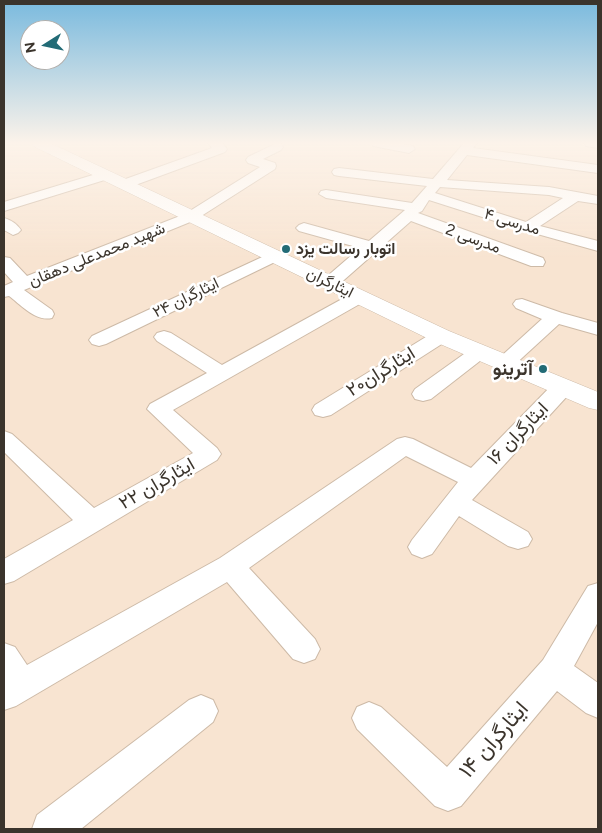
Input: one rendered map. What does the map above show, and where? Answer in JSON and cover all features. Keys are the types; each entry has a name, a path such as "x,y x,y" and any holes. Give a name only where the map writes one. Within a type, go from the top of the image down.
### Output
{"main road":[{"name":"ایثارگران","path":"122,182 190,217 441,336 598,402"}],"street":[{"path":"4,207 105,182"},
{"name":"شهید محمدعلی دهقان","path":"13,288 190,217 245,182"},
{"path":"427,182 550,191 598,200"},
{"path":"330,284 413,212 437,183"},
{"name":"مدرسی 2","path":"326,194 413,212 537,262"},
{"name":"مدرسی ۴","path":"427,195 528,227 598,246"},
{"path":"528,227 576,196"},
{"path":"304,228 374,247"},
{"name":"ایثارگران ۲۴","path":"99,340 273,256"},
{"path":"4,262 13,288 45,314"},
{"name":"ایثارگران ۲۲","path":"4,573 209,454 158,409 359,297"},
{"path":"522,304 555,317 598,329"},
{"path":"504,364 555,317"},
{"name":"۲۰ایثارگران","path":"322,410 441,336"},
{"path":"164,337 222,374"},
{"path":"423,394 478,353"},
{"name":"ایثارگران ۱۶","path":"422,547 474,480 562,388"},
{"path":"4,439 92,522"},
{"path":"4,657 13,690 230,566 405,445 474,480"},
{"path":"456,502 518,539"},
{"path":"230,566 304,649"},
{"name":"ایثارگران ۱۴","path":"369,718 448,793 554,670 598,596"},
{"path":"554,670 598,702"},
{"path":"52,829 201,711"}],"place":[{"name":"اتوبار رسالت یزد","path":"286,249"},
{"name":"آترینو","path":"543,369"}]}
